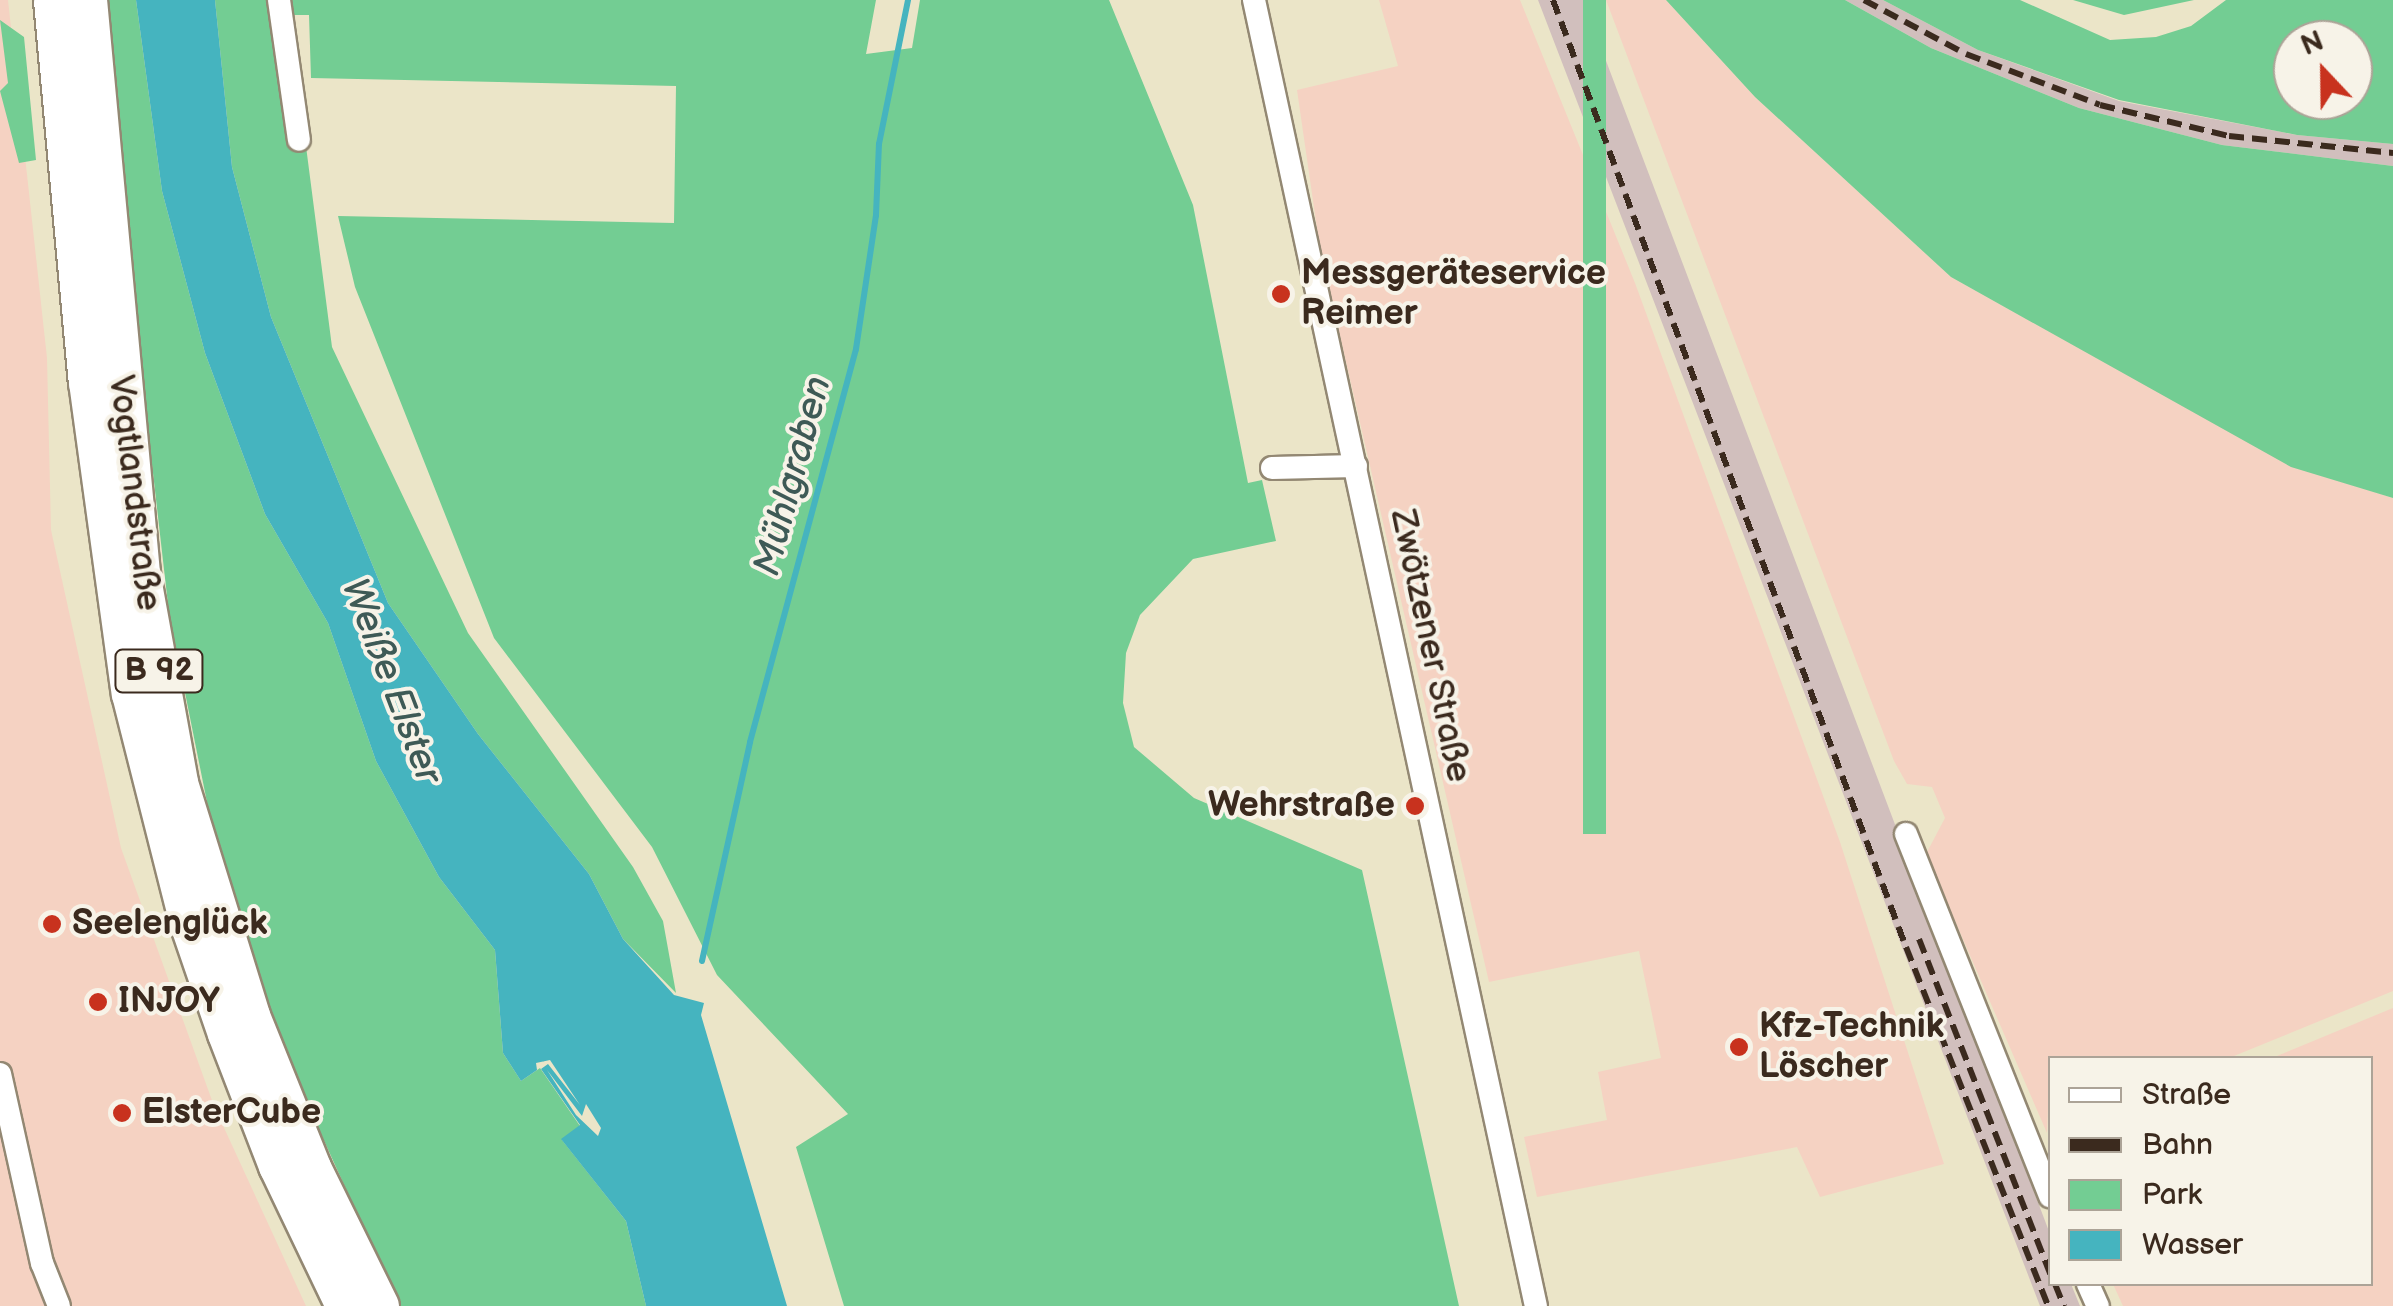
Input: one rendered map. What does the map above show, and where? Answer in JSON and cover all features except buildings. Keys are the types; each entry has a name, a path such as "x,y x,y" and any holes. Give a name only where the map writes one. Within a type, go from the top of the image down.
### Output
{"main road":[{"name":"Vogtlandstraße","path":"53,0 90,400 131,694 189,923 226,1034 278,1166 345,1306"},
{"name":"Vogtlandstraße","path":"88,0 128,457 179,784 251,1016 312,1168 380,1306"}],"street":[{"path":"279,0 300,140"},
{"name":"Zwötzener Straße","path":"1254,0 1536,1306"},
{"path":"1272,468 1356,466"},
{"path":"1906,834 2048,1191"},
{"path":"0,1074 5,1113 42,1263 59,1306"}],"shaded area":[{"path":"0,0 8,0 47,358 51,530 121,848 214,1106 306,1306 0,1306"},
{"path":"1379,0 1520,0 1635,283 1840,842 1944,1164 1820,1197 1797,1147 1537,1197 1524,1137 1607,1120 1598,1072 1661,1058 1639,951 1489,982 1320,249 1297,90 1398,66"},
{"path":"1538,0 1583,0 2048,1229 2048,1286 2072,1286 2080,1306 2040,1306"},
{"path":"1606,0 1666,0 1755,97 1951,277 2291,466 2393,498 2393,991 2234,1056 2048,1056 2047,1133 1926,854 1945,818 1932,787 1907,784 1894,761"},
{"path":"1845,0 1883,0 1978,50 2119,101 2297,135 2393,144 2393,166 2222,145 2079,108 1931,48"},
{"path":"2393,1008 2393,1306 2123,1306 2114,1286 2373,1286 2373,1056 2277,1056"}],"green space":[{"path":"99,0 136,0 162,191 205,353 265,514 328,623 376,761 439,877 495,950 503,1053 521,1081 540,1068 580,1126 562,1140 626,1221 646,1306 399,1306 287,1059 213,832 169,613"},
{"path":"215,0 876,0 866,54 912,48 920,0 1109,0 1193,205 1248,483 1262,480 1276,541 1193,559 1140,615 1126,653 1123,703 1134,747 1194,798 1362,870 1459,1306 844,1306 796,1147 848,1114 717,975 652,847 494,638 355,287 338,216 674,223 676,86 311,78 309,15 289,15 332,347 468,633 633,867 663,921 676,993 623,939 589,874 478,734 388,603 271,317 232,167"},
{"path":"1583,0 1606,0 1606,834 1583,834"},
{"path":"1666,0 1845,0 1931,48 2079,108 2222,145 2393,166 2393,498 2291,467 1951,277 1755,97"},
{"path":"1883,0 2020,0 2110,40 2156,37 2191,26 2226,0 2393,0 2393,144 2297,135 2119,100 1978,50"},
{"path":"2073,0 2194,0 2124,15"},
{"path":"0,20 24,37 36,160 19,163 0,91 8,83"}],"water":[{"name":"Weiße Elster","path":"136,0 215,0 232,167 271,317 388,603 478,734 589,874 623,939 674,995 704,1003 701,1015 787,1306 646,1306 626,1221 561,1139 580,1125 541,1069 548,1064 580,1105 550,1060 536,1063 537,1070 521,1081 503,1053 495,950 439,877 376,761 328,623 265,514 205,353 162,191","holes":["547,1070 582,1116 586,1104 601,1128 598,1136 576,1115"]}],"waterway":[{"name":"Mühlgraben","path":"702,961 750,742 856,349 876,215 879,144 908,0"}],"railway":[{"path":"1553,0 1906,947 2048,1306"},
{"path":"1864,0 1966,54 2100,105 2229,136 2393,153"},
{"path":"1919,939 2048,1269"},
{"path":"2056,1286 2064,1306"}],"place":[{"name":"Messgeräteservice Reimer","path":"1281,294"},
{"name":"Wehrstraße","path":"1415,806"},
{"name":"Seelenglück","path":"52,924"},
{"name":"INJOY","path":"98,1002"},
{"name":"Kfz-Technik Löscher","path":"1739,1047"},
{"name":"ElsterCube","path":"122,1113"}]}
